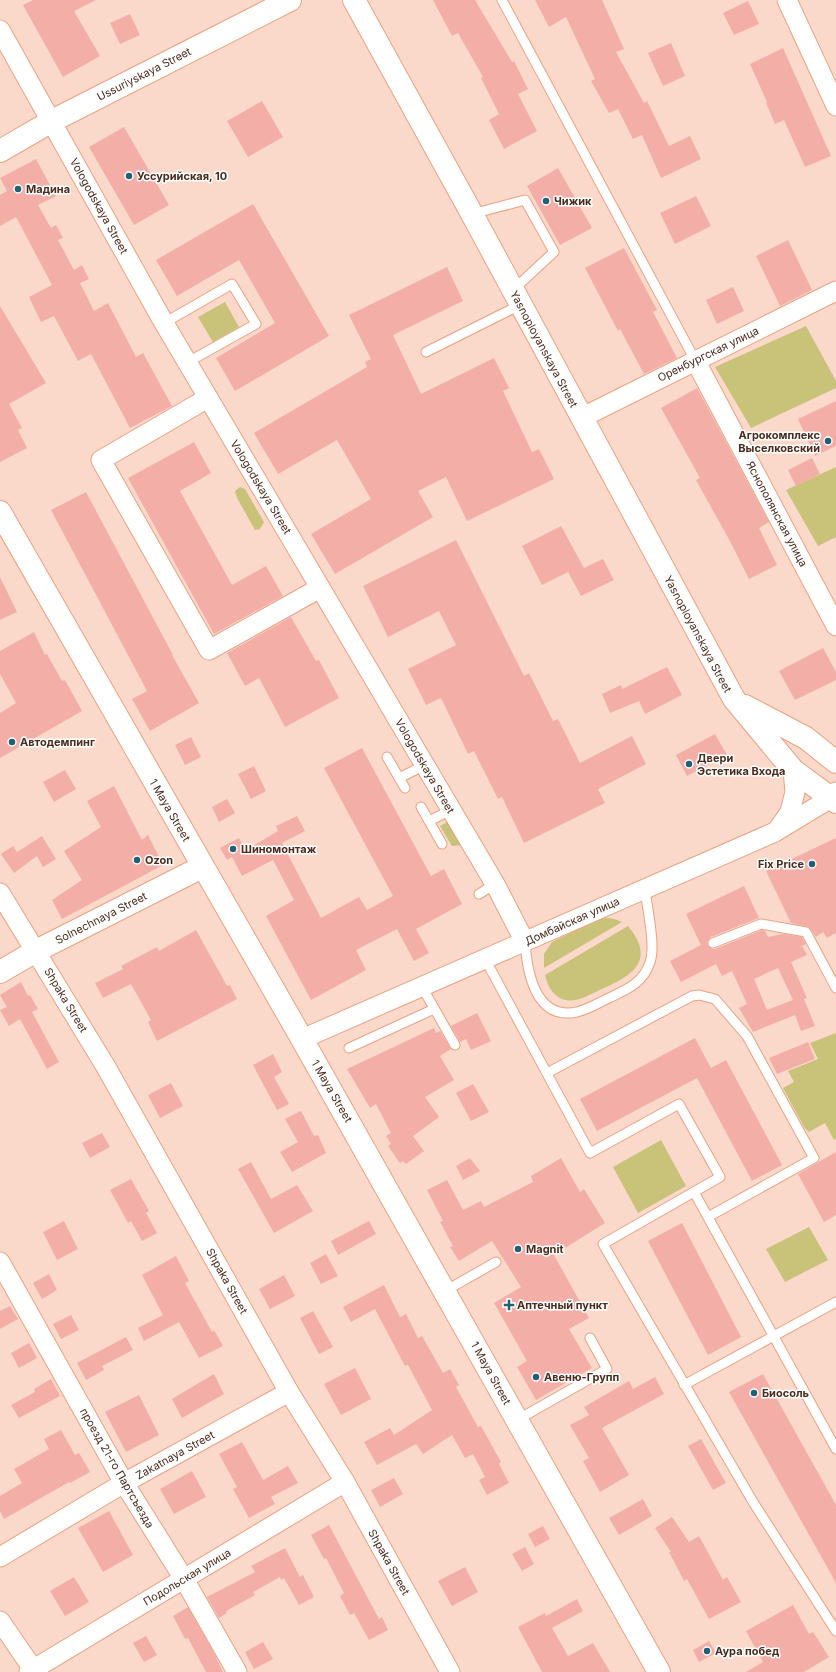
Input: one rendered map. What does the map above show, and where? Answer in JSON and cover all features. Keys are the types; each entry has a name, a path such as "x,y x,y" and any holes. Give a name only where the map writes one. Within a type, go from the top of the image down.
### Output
{"street":[{"name":"Ussuriyskaya Street","path":"0,151 52,121 290,0"},
{"name":"Yasnoployanskaya Street","path":"354,0 472,214 516,298 734,699 793,770 834,797"},
{"path":"787,0 836,106"},
{"name":"Vologodskaya Street","path":"0,30 164,323 495,884 524,942"},
{"name":"Оренбургская улица","path":"581,418 836,291"},
{"name":"Яснополянская улица","path":"695,360 836,626"},
{"path":"208,398 100,460 209,650 320,588"},
{"name":"1 Maya Street","path":"0,512 202,867 302,1039 659,1672"},
{"path":"734,699 806,738 836,762"},
{"path":"775,832 790,812 795,792 793,770"},
{"name":"Домбайская улица","path":"302,1039 775,832 834,797"},
{"name":"Solnechnaya Street","path":"0,972 36,951 202,867"},
{"name":"Shpaka Street","path":"0,893 106,1067 289,1392 345,1482 450,1672"},
{"name":"проезд 21-го Партсъезда","path":"0,1262 124,1483 184,1579 237,1672"},
{"name":"Zakatnaya Street","path":"0,1557 124,1483 289,1392"},
{"name":"Подольская улица","path":"32,1671 345,1482"},
{"path":"0,1621 32,1671"}],"lane":[{"path":"502,0 695,360"},
{"path":"426,352 516,298 554,252 525,200 472,214"},
{"path":"164,323 232,284 256,324 188,362"},
{"path":"387,758 405,788"},
{"path":"399,778 425,765"},
{"path":"421,807 442,844"},
{"path":"429,821 451,810"},
{"path":"479,894 495,884"},
{"path":"524,942 526,962 532,984 539,997 548,1007 563,1013 576,1012 590,1007 630,988 641,979 647,970 651,960 652,948 645,889"},
{"path":"713,943 761,924 806,932 836,988"},
{"path":"485,959 590,1153 679,1104 720,1177 602,1244 753,1502 836,1631"},
{"path":"422,987 455,1045"},
{"path":"547,1072 692,996 699,995 714,998 747,1036 814,1158 708,1217"},
{"path":"350,1048 434,1009"},
{"path":"694,1192 836,1449"},
{"path":"445,1291 496,1262"},
{"path":"684,1385 834,1303 836,1313"},
{"path":"517,1420 607,1369 590,1338"}],"shaded area":[{"path":"225,302 239,327 213,342 198,317"},
{"path":"806,326 836,381 836,388 751,428 715,367"},
{"path":"836,467 836,537 818,546 786,490"},
{"path":"240,487 245,489 264,522 260,529 255,530 237,498 235,491"},
{"path":"449,821 463,845 452,846 440,826"},
{"path":"603,917 622,922 544,968 544,954 552,942"},
{"path":"628,926 636,938 640,949 640,958 637,966 631,973 612,985 577,1000 562,999 555,995 545,975"},
{"path":"836,1033 836,1138 834,1140 825,1123 809,1132 804,1127 783,1088 794,1082 788,1071 818,1059 810,1043"},
{"path":"661,1140 686,1186 638,1213 613,1167"},
{"path":"809,1227 828,1260 785,1282 766,1249"}],"building":[{"path":"33,0 96,0 74,11 100,56 63,77 23,5"},
{"path":"433,0 475,0 512,62 514,61 528,89 518,94 537,131 504,149 489,120 499,114 481,78 483,77 458,33 452,36"},
{"path":"535,0 602,0 624,49 616,52 644,103 647,101 669,146 690,136 701,159 661,178 642,135 633,139 618,109 609,113 591,81 595,79 566,17 549,27"},
{"path":"748,1 759,24 734,35 723,13"},
{"path":"130,14 140,35 120,44 110,23"},
{"path":"671,43 685,76 663,86 648,53"},
{"path":"783,48 831,156 805,167 784,120 775,124 750,64"},
{"path":"262,101 283,137 248,157 227,121"},
{"name":"Уссурийская, 10","path":"124,127 169,205 134,225 89,147"},
{"path":"36,159 56,196 38,205 51,228 56,225 63,238 58,240 74,270 82,265 89,279 80,283 94,311 108,303 136,357 143,353 172,406 130,428 91,354 78,361 54,316 41,322 29,297 52,285 16,217 0,226 0,195 7,191 0,178"},
{"path":"558,168 592,228 560,245 527,186"},
{"path":"696,196 711,226 675,244 660,213"},
{"path":"253,204 329,336 235,391 216,358 275,323 239,260 177,296 156,260"},
{"path":"788,240 812,290 780,306 756,256"},
{"path":"624,248 657,310 653,312 677,358 644,374 620,329 618,331 585,268"},
{"path":"447,267 463,301 393,335 421,394 494,358 509,388 503,391 532,452 539,449 554,479 467,521 446,477 418,491 433,517 335,574 311,534 371,499 337,440 278,474 254,433 367,367 365,362 371,359 349,315"},
{"path":"733,287 744,311 717,324 706,300"},
{"path":"0,306 46,383 9,404 22,428 18,430 27,448 0,462"},
{"path":"697,388 769,522 759,528 777,565 749,579 696,480 700,478 661,408"},
{"path":"836,401 836,446 815,456 798,419"},
{"path":"194,442 211,473 180,491 232,585 266,566 283,596 214,634 128,478"},
{"path":"812,458 820,474 796,486 788,470"},
{"path":"86,492 199,703 150,731 132,699 147,691 51,510"},
{"path":"561,526 584,568 603,559 614,580 581,596 568,572 542,585 522,546"},
{"path":"456,540 524,676 529,673 553,721 558,719 580,763 632,736 646,764 598,789 605,803 524,843 502,797 498,799 474,751 468,754 441,698 426,705 408,669 456,645 439,611 388,637 363,586"},
{"path":"0,577 17,612 0,620"},
{"path":"291,617 316,661 319,660 339,698 285,727 259,678 245,686 227,653"},
{"path":"34,632 45,655 47,654 62,681 65,680 82,711 0,758 0,713 16,703 0,674 0,651"},
{"path":"823,648 836,672 836,680 795,700 779,671"},
{"path":"667,667 682,695 645,714 639,701 610,713 602,694 621,685 622,689"},
{"path":"715,734 727,755 687,776 676,755"},
{"path":"191,737 201,757 185,765 175,745"},
{"path":"362,748 431,876 444,869 462,904 416,929 429,953 414,961 397,929 356,950 366,970 311,1000 266,916 294,900 273,860 242,876 232,857 227,860 220,848 239,838 246,850 278,831 276,826 297,816 305,831 282,843 321,918 359,897 367,910 393,896 324,768"},
{"path":"254,766 266,791 251,799 238,774"},
{"path":"65,770 76,789 54,802 43,782"},
{"path":"114,786 142,840 148,835 163,865 62,919 52,900 82,880 64,851 101,827 87,801"},
{"path":"227,799 235,813 219,822 212,807"},
{"path":"42,836 56,859 43,867 37,856 14,873 1,854 13,846 17,852"},
{"path":"836,838 836,933 827,938 823,932 816,937 809,927 791,923 766,871"},
{"path":"744,886 759,918 711,937 707,942 708,946 715,949 762,930 765,931 768,937 783,934 802,937 806,944 802,946 807,955 791,962 807,998 804,999 815,1026 801,1031 795,1015 753,1032 739,1008 747,1004 732,971 722,976 716,964 681,982 670,961 701,945 686,914","holes":["778,968 793,1000 767,1010 754,979"]},
{"path":"196,930 227,986 230,985 237,999 157,1041 148,1022 151,1020 131,984 103,998 95,983 123,969 121,966 157,947 159,951"},
{"path":"21,982 28,996 30,995 38,1009 32,1012 59,1062 47,1069 20,1019 9,1026 0,1010 7,1007 0,995"},
{"path":"477,1013 491,1041 471,1050 466,1039 460,1042 451,1026"},
{"path":"434,1028 436,1033 440,1031 451,1049 440,1056 454,1080 425,1097 439,1117 413,1136 424,1151 406,1164 403,1161 400,1163 388,1146 391,1144 386,1136 391,1133 376,1104 370,1108 347,1069"},
{"path":"695,1038 711,1068 726,1060 782,1165 752,1181 697,1078 597,1131 580,1099"},
{"path":"808,1042 815,1059 777,1074 769,1058"},
{"path":"273,1054 282,1072 274,1077 289,1104 277,1110 253,1065"},
{"path":"171,1083 183,1106 160,1118 148,1095"},
{"path":"473,1084 489,1112 471,1121 456,1093"},
{"path":"301,1111 314,1136 318,1135 326,1153 292,1172 280,1152 298,1142 285,1119"},
{"path":"102,1133 110,1147 90,1158 82,1143"},
{"path":"836,1152 836,1215 824,1222 798,1174"},
{"path":"470,1158 480,1171 463,1180 456,1166"},
{"path":"561,1158 580,1192 584,1189 605,1223 554,1255 589,1318 569,1329 592,1368 536,1400 517,1367 527,1361 494,1303 521,1287 492,1241 459,1261 450,1247 453,1246 440,1222 443,1221 427,1190 447,1180 463,1210 481,1201 484,1207 533,1182 531,1176"},
{"path":"251,1162 271,1199 297,1185 313,1211 274,1233 238,1169"},
{"path":"131,1179 149,1211 146,1213 157,1233 142,1241 131,1221 128,1223 110,1190"},
{"path":"64,1221 78,1249 57,1260 43,1232"},
{"path":"369,1221 376,1234 338,1255 331,1241"},
{"path":"682,1223 741,1337 708,1355 648,1241"},
{"path":"326,1254 338,1276 321,1284 310,1263"},
{"path":"176,1256 189,1281 185,1283 212,1332 214,1330 223,1346 199,1358 179,1322 144,1341 138,1328 163,1315 142,1275"},
{"path":"49,1274 57,1290 42,1299 33,1283"},
{"path":"284,1275 295,1296 270,1309 259,1289"},
{"path":"384,1285 400,1317 406,1314 418,1338 422,1336 443,1373 450,1369 459,1385 456,1387 478,1427 481,1426 501,1462 499,1464 509,1483 487,1495 479,1480 485,1477 473,1454 465,1458 452,1435 423,1454 416,1444 377,1465 364,1442 390,1428 394,1435 432,1410 408,1365 405,1366 375,1309 351,1322 343,1307"},
{"path":"10,1306 18,1319 0,1329 0,1311"},
{"path":"313,1311 333,1347 319,1354 300,1318"},
{"path":"71,1315 79,1330 61,1339 53,1324"},
{"path":"126,1337 133,1350 102,1366 104,1370 86,1380 77,1363"},
{"path":"29,1343 37,1358 19,1368 11,1353"},
{"path":"355,1368 371,1399 341,1415 324,1384"},
{"path":"214,1374 224,1394 182,1418 172,1399"},
{"path":"763,1374 836,1505 836,1583 729,1392"},
{"path":"655,1377 664,1394 602,1428 629,1475 600,1492 583,1461 589,1458 570,1425 589,1415 584,1407 629,1381 633,1389"},
{"path":"51,1379 60,1396 19,1418 11,1405 35,1392 34,1389"},
{"path":"139,1395 159,1435 126,1452 105,1412"},
{"path":"61,1430 75,1455 79,1453 90,1472 70,1483 69,1482 4,1519 0,1511 0,1496 22,1483 14,1469 49,1449 44,1439"},
{"path":"701,1439 726,1483 713,1490 688,1446"},
{"path":"242,1442 263,1480 288,1466 298,1483 271,1497 275,1504 249,1518 233,1489 237,1487 219,1454"},
{"path":"192,1471 206,1497 174,1514 160,1489"},
{"path":"394,1478 403,1494 380,1507 371,1490"},
{"path":"643,1499 652,1516 619,1535 609,1518"},
{"path":"109,1511 133,1555 103,1572 78,1528"},
{"path":"672,1517 689,1542 699,1536 723,1580 727,1577 741,1602 709,1619 687,1579 684,1581 669,1552 671,1552 655,1528"},
{"path":"329,1525 379,1619 382,1617 388,1630 369,1640 354,1613 350,1615 340,1596 344,1593 326,1558 324,1559 311,1535"},
{"path":"543,1526 550,1539 535,1547 528,1534"},
{"path":"525,1547 534,1564 522,1571 512,1554"},
{"path":"285,1548 300,1577 303,1575 314,1597 299,1605 284,1578 281,1580 280,1577 253,1592 255,1595 226,1611 227,1613 219,1618 207,1597 255,1572 251,1566"},
{"path":"465,1567 478,1592 452,1606 438,1581"},
{"path":"74,1577 89,1602 65,1616 50,1591"},
{"path":"577,1599 583,1611 552,1628 568,1656 593,1643 610,1672 542,1672 518,1627 545,1613 546,1616"},
{"path":"793,1605 809,1634 813,1632 829,1657 804,1672 746,1672 763,1662 746,1631"},
{"path":"188,1607 223,1672 206,1672 188,1638 185,1639 173,1616"},
{"path":"146,1636 157,1655 144,1662 133,1643"},
{"path":"709,1641 716,1653 699,1662 693,1650"},
{"path":"263,1642 273,1659 254,1669 245,1652"}],"place":[{"name":"Уссурийская, 10","path":"129,176"},
{"name":"Мадина","path":"18,189"},
{"name":"Чижик","path":"546,201"},
{"name":"Агрокомплекс Выселковский","path":"828,441"},
{"name":"Автодемпинг","path":"12,742"},
{"name":"Двери Эстетика Входа","path":"689,764"},
{"name":"Шиномонтаж","path":"233,849"},
{"name":"Ozon","path":"137,860"},
{"name":"Fix Price","path":"812,864"},
{"name":"Magnit","path":"518,1249"},
{"name":"Аптечный пункт","path":"509,1305"},
{"name":"Авеню-Групп","path":"536,1377"},
{"name":"Биосоль","path":"754,1393"},
{"name":"Аура побед","path":"707,1651"}]}
